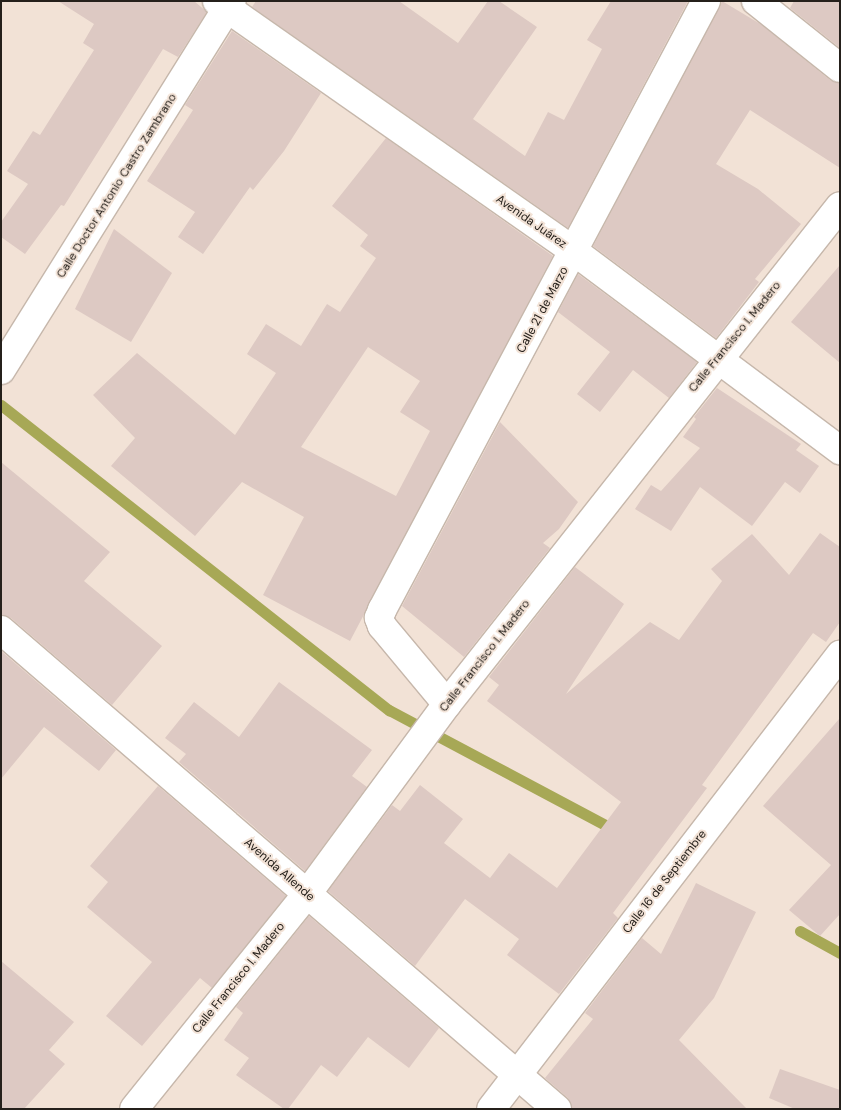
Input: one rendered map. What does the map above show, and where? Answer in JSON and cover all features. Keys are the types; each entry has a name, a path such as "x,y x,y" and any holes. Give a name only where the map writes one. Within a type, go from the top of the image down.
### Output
{"street":[{"name":"Calle 21 de Marzo","path":"440,714 382,626 379,618 575,252 706,1"},
{"path":"756,1 840,68"},
{"name":"Avenida Juárez","path":"226,3 575,252 840,450"},
{"name":"Calle Doctor Antonio Castro Zambrano","path":"1,370 226,3"},
{"name":"Calle Francisco I. Madero","path":"134,1109 307,894 440,714 718,357 840,206"},
{"name":"Avenida Allende","path":"1,630 557,1109"},
{"name":"Calle 16 de Septiembre","path":"491,1109 840,655"}],"building":[{"path":"58,1 194,1 207,12 178,57 163,49 64,206 61,205 25,254 1,237 1,222 28,184 7,171 33,131 40,135 94,50 83,43 94,24"},
{"path":"256,1 399,1 458,43 488,1 499,1 537,27 473,119 525,156 548,112 564,120 602,49 587,40 611,1 688,1 568,228 252,7"},
{"path":"722,1 762,25 830,80 840,83 840,168 750,110 716,164 758,189 801,224 755,279 759,282 716,338 593,246"},
{"path":"794,1 840,1 840,48 790,8"},
{"path":"232,31 321,93 284,151 253,190 250,187 203,254 178,237 195,212 147,181 193,110 185,105"},
{"path":"386,138 553,256 350,641 263,595 304,517 242,482 195,536 111,466 135,438 93,395 137,353 235,435 276,373 247,354 266,324 301,346 327,304 340,312 376,258 360,246 368,235 332,206","holes":["368,347 420,381 400,412 430,431 396,496 301,447"]},
{"path":"114,229 172,273 131,342 75,309"},
{"path":"840,265 840,363 791,322"},
{"path":"578,274 697,362 669,398 633,370 600,412 577,394 610,352 558,312"},
{"path":"717,388 801,444 796,450 819,466 800,493 785,482 752,526 700,487 671,531 635,509 651,485 661,491 700,448 683,437 696,419 694,417"},
{"path":"500,422 578,502 559,529 543,543 550,548 464,657 402,606"},
{"path":"1,462 110,552 84,581 162,646 112,705 11,618 1,615"},
{"path":"820,533 840,547 840,622 826,642 813,633 702,785 707,788 613,913 618,918 559,994 507,955 519,939 465,899 415,966 328,891 392,805 400,811 420,785 463,819 444,843 490,878 509,853 557,888 621,802 487,701 499,685 489,677 575,567 624,604 566,694 650,622 679,640 722,581 711,569 752,534 789,575"},
{"path":"1,651 116,750 99,771 44,727 1,779"},
{"path":"279,682 372,750 352,776 367,787 305,871 179,762 186,754 165,738 194,702 239,737"},
{"path":"840,718 840,914 820,936 789,910 831,865 763,806"},
{"path":"158,786 286,896 212,988 200,978 142,1046 106,1016 152,962 87,907 108,882 90,866"},
{"path":"696,883 756,912 714,998 679,1040 747,1109 572,1109 568,1098 545,1078 593,1019 585,1013 642,938 661,954"},
{"path":"309,916 439,1028 409,1068 368,1037 337,1077 321,1065 288,1109 284,1109 236,1075 249,1058 224,1040 243,1013 236,1007"},
{"path":"1,961 74,1022 49,1050 65,1064 24,1109 1,1109"},
{"path":"780,1069 840,1090 840,1109 795,1109 769,1098"}],"waterway":[{"path":"1,405 389,710 617,831"},
{"path":"800,931 840,953"}]}
